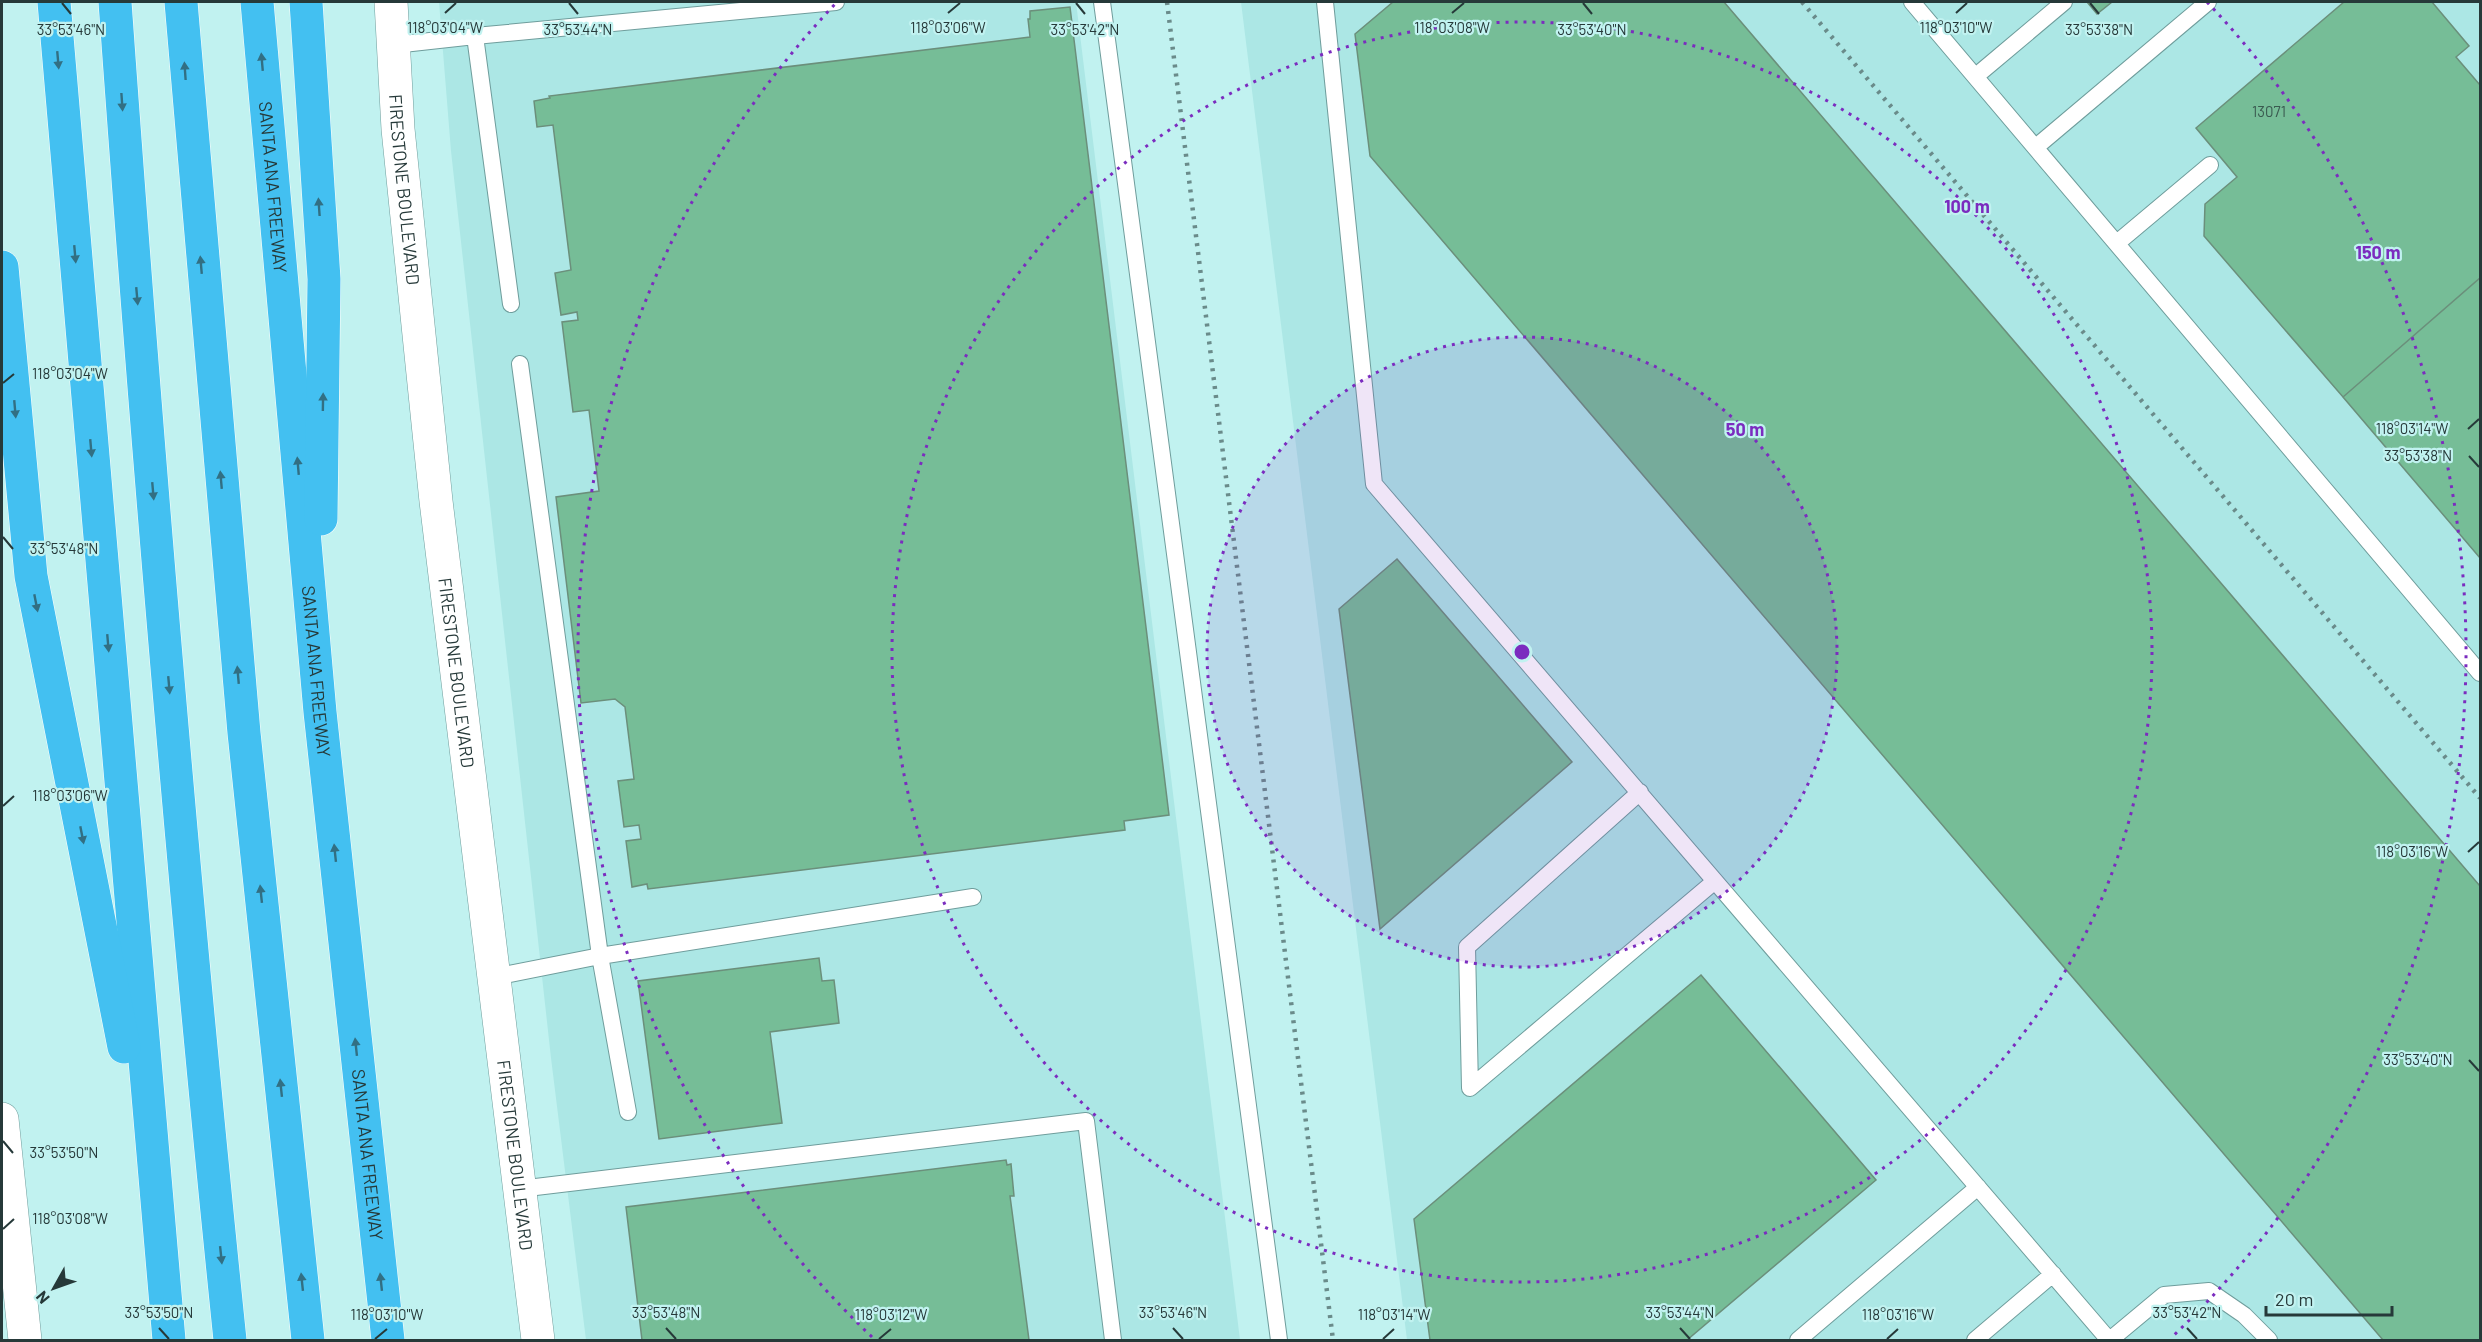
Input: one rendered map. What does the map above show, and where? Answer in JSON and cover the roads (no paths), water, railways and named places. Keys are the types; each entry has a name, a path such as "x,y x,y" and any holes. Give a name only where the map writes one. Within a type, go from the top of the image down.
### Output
{"highway":[{"path":"54,2 156,1207 170,1341"},
{"path":"115,2 181,833 230,1341"},
{"path":"181,2 244,733 308,1341"},
{"name":"SANTA ANA FREEWAY","path":"257,2 320,712 388,1341"},
{"path":"306,2 324,279 320,712"},
{"path":"2,267 31,576 156,1207"}],"street":[{"name":"FIRESTONE BOULEVARD","path":"391,2 398,129 436,501 538,1341"},
{"path":"2,1119 5,1205 25,1341"}],"lane":[{"path":"393,45 836,2"},
{"path":"1102,2 1279,1341"},
{"path":"1325,2 1374,484 2110,1341 2164,1295 2209,1291 2244,1314 2269,1341"},
{"path":"1912,2 2480,672"},
{"path":"1976,76 2064,2"},
{"path":"2036,147 2208,2"},
{"path":"475,36 511,304"},
{"path":"2117,243 2210,165"},
{"path":"520,364 600,956 628,1112"},
{"path":"1640,792 1467,947 1470,1088 1715,880"},
{"path":"494,977 600,956 973,897"},
{"path":"519,1189 1086,1121 1113,1341"},
{"path":"1798,1341 1978,1187"},
{"path":"1975,1341 2053,1274"}],"railway":[{"path":"1167,2 1333,1340"},
{"path":"1802,2 2480,798"}]}
